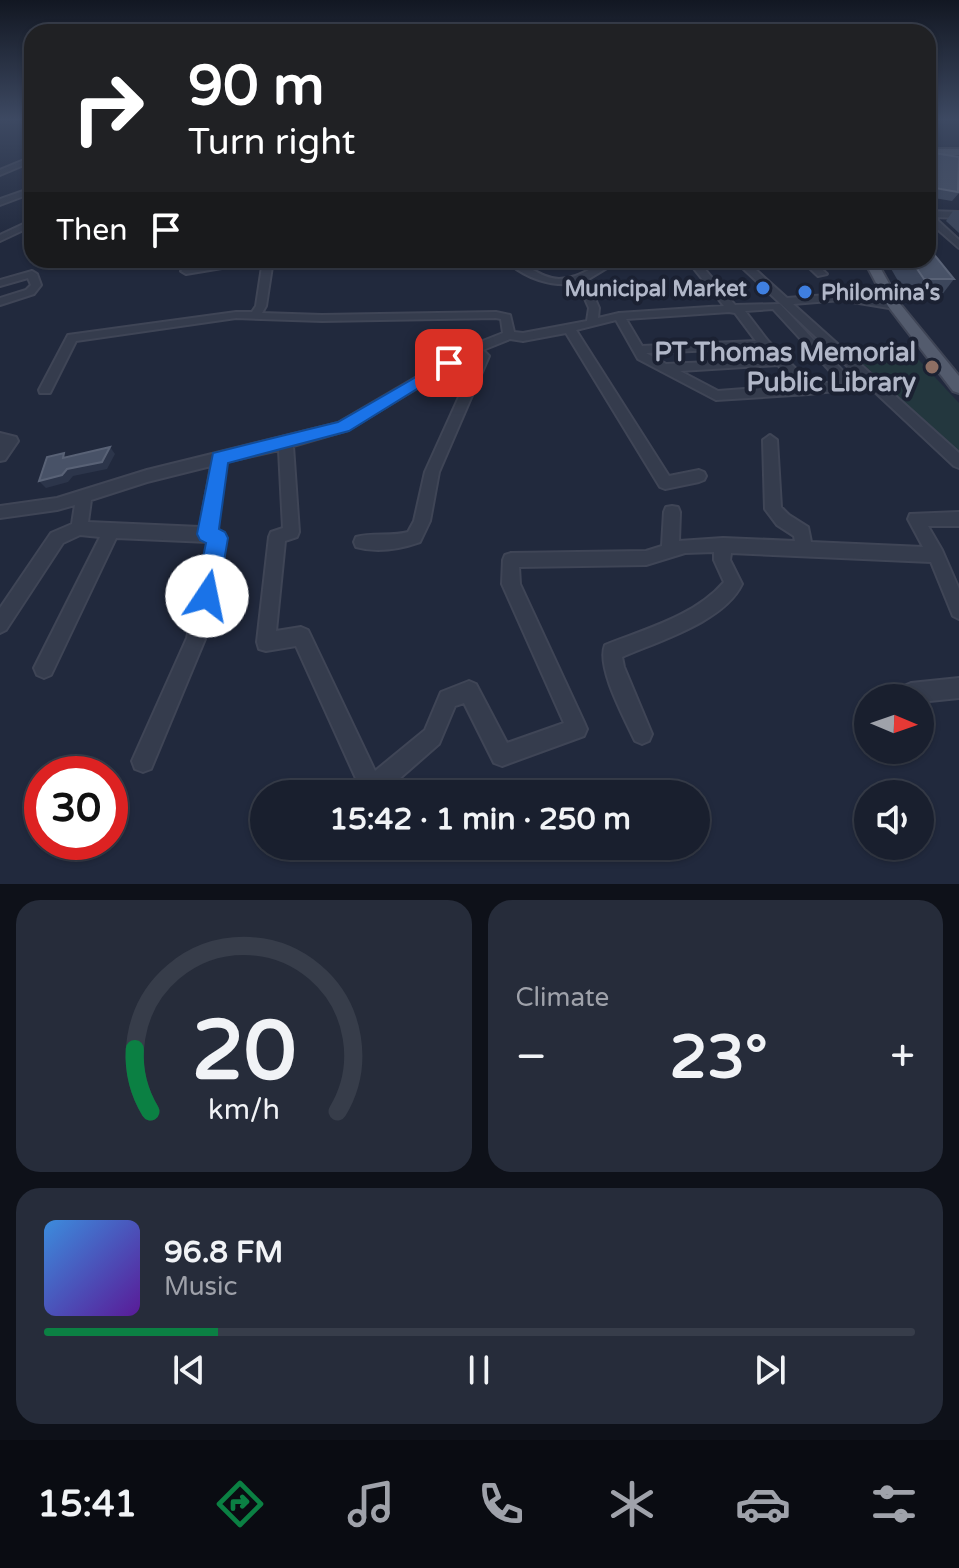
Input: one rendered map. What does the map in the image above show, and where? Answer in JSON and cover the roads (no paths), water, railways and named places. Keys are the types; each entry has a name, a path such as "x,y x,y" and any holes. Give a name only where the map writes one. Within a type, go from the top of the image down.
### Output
{"main road":[{"path":"874,268 895,306 959,387"}],"street":[{"path":"0,173 24,163"},
{"path":"0,202 24,193"},
{"path":"10,199 24,200"},
{"path":"936,215 959,215"},
{"path":"936,223 959,245"},
{"path":"0,238 24,227"},
{"path":"186,271 204,268"},
{"path":"256,314 261,306 267,268"},
{"path":"520,268 532,277 563,284 581,279 601,268"},
{"path":"699,268 764,344 809,390"},
{"path":"748,268 959,462"},
{"path":"815,268 822,274"},
{"path":"0,283 32,274 36,285 30,292 0,302"},
{"path":"581,279 594,308 592,322"},
{"path":"786,301 841,297 895,306"},
{"path":"0,512 57,504 132,480 343,427 474,349 509,335 523,337 619,316 776,306 850,383 849,386 809,390 716,396 642,356 619,316"},
{"path":"45,390 72,338 256,314 322,318 496,315 506,317 509,335"},
{"path":"569,329 665,483 699,476"},
{"path":"639,350 764,344"},
{"path":"362,542 398,542 414,537 422,521 432,472 483,356 474,349"},
{"path":"665,368 781,360"},
{"path":"0,438 11,441 0,456"},
{"path":"770,440 773,509 783,520 802,532 804,549"},
{"path":"286,443 291,532 277,537 266,642 301,636 372,788 432,737 448,699 469,691 502,755 577,729 511,584 511,560 646,558 685,546 723,545 936,555"},
{"path":"207,534 220,458"},
{"path":"79,528 84,496"},
{"path":"670,550 672,512"},
{"path":"959,519 916,519 936,555 959,610"},
{"path":"0,624 57,538 79,528 207,534 218,538 201,624 143,761"},
{"path":"44,668 111,531"},
{"path":"642,734 614,668 612,652 674,625 726,596 733,584 722,560 723,545"},
{"path":"934,691 959,688"}],"place":[{"name":"Municipal Market","path":"763,288"},
{"name":"Philomina's","path":"805,292"},
{"name":"PT Thomas Memorial Public Library","path":"932,367"}]}
